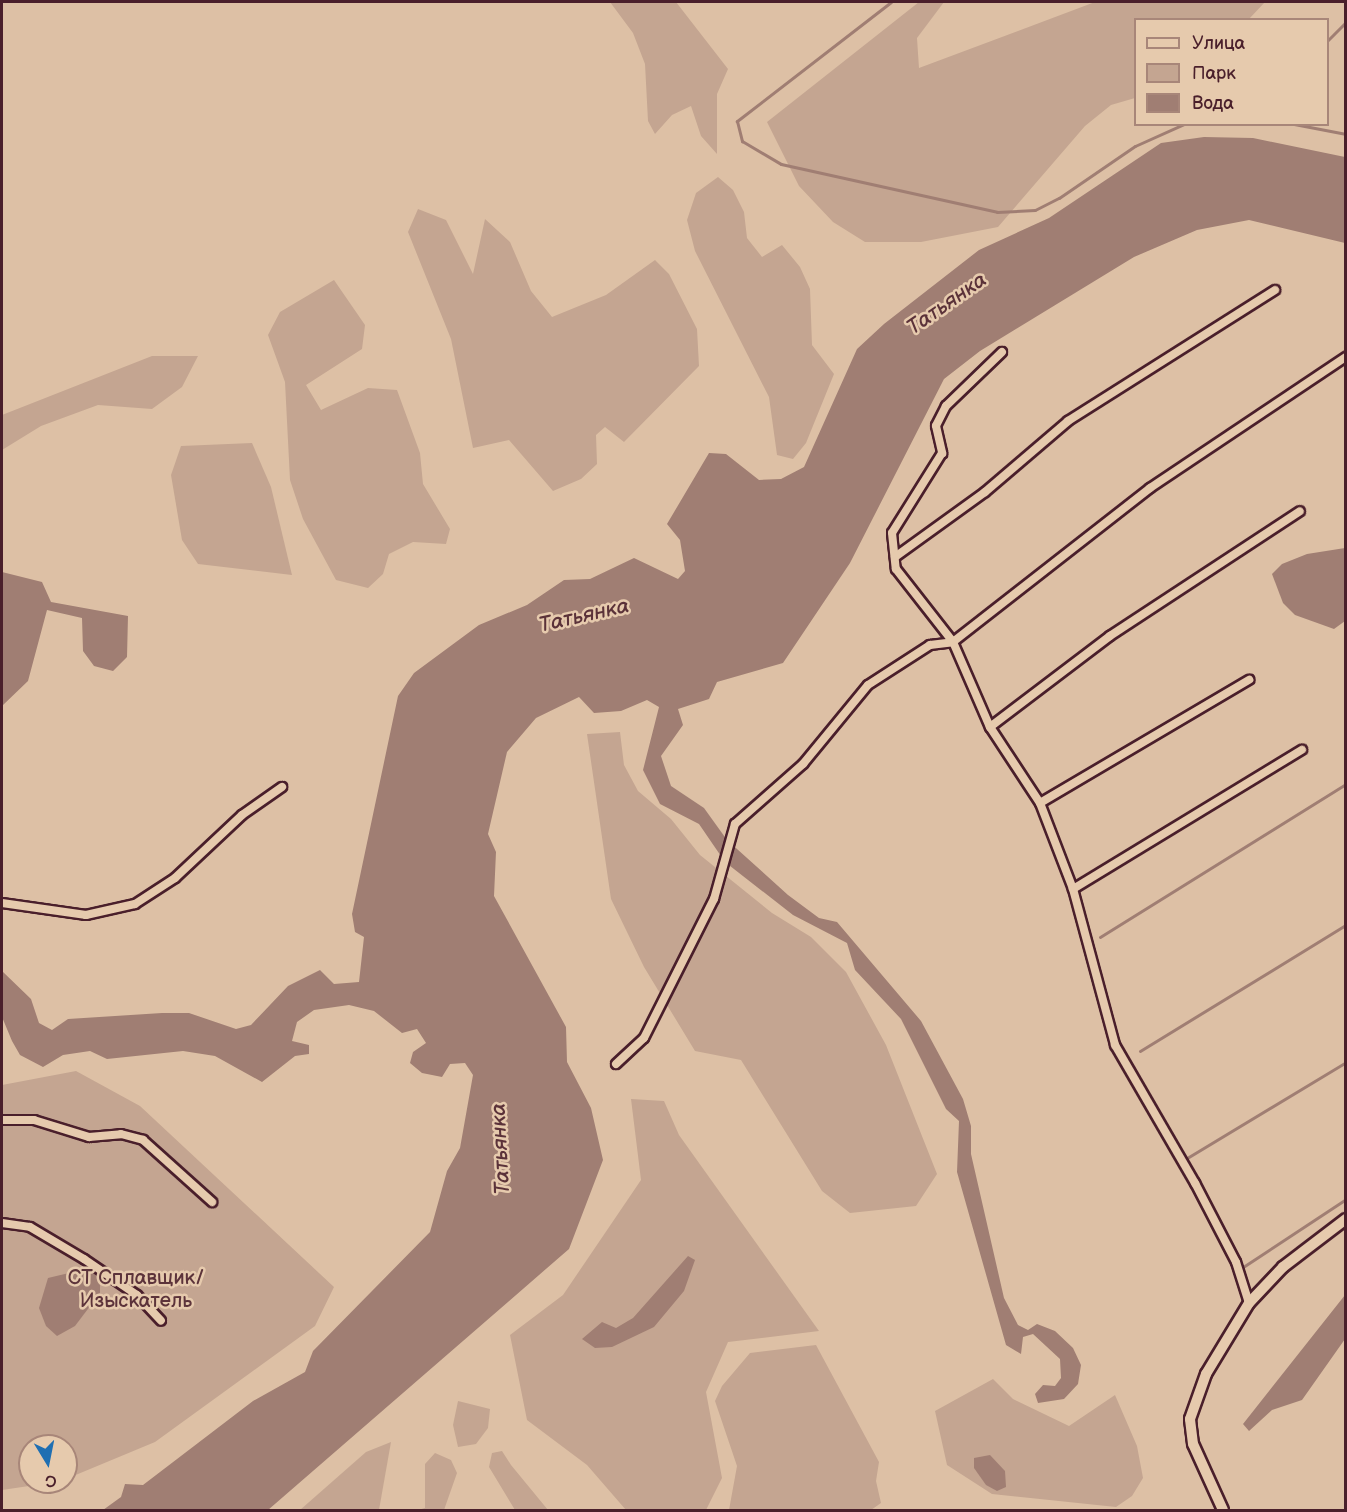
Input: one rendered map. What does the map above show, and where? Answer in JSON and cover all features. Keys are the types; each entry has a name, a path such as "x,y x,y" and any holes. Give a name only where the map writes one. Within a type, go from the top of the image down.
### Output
{"street":[{"path":"895,557 986,492 1068,421 1275,290"},
{"path":"1002,352 946,406 936,426 942,453 892,532 896,568 953,642 990,727 1040,803 1073,889 1115,1045 1211,1212 1249,1303"},
{"path":"616,1064 644,1038 714,899 735,824 803,764 868,685 930,645 953,642 1150,488 1346,357"},
{"path":"990,727 1110,636 1300,511"},
{"path":"1040,803 1249,680"},
{"path":"1073,889 1302,750"},
{"path":"2,903 86,915 135,904 176,878 242,815 282,787"},
{"path":"2,1120 34,1120 90,1137 121,1134 143,1140 212,1202"},
{"path":"1223,1510 1192,1444 1190,1419 1206,1374 1249,1303 1282,1268 1346,1219"},
{"path":"2,1223 30,1227 84,1259 137,1295 161,1321"}],"green space":[{"path":"610,2 676,2 728,69 717,94 717,154 701,136 691,106 672,115 655,134 648,121 645,64 633,33"},
{"path":"919,2 944,2 917,38 919,68 1095,2 1265,2 1250,18 1134,18 1134,98 1111,105 1085,126 998,227 921,242 865,242 833,222 799,186 767,122"},
{"path":"718,177 733,190 744,212 747,238 762,257 782,245 800,267 810,289 812,345 834,374 806,443 793,459 777,455 769,397 695,251 687,220 696,193"},
{"path":"418,209 446,220 473,274 485,219 510,242 531,291 552,317 606,295 655,260 669,274 697,329 699,366 624,442 605,427 596,435 597,464 581,479 553,491 509,440 473,448 451,339 408,232"},
{"path":"334,280 365,325 362,349 306,385 321,410 368,388 397,390 420,453 423,484 450,529 446,544 413,542 389,554 383,574 368,588 336,580 303,519 290,480 285,382 268,335 280,312"},
{"path":"152,356 198,356 182,387 152,409 98,405 41,426 2,450 2,415"},
{"path":"252,443 271,487 292,575 198,564 182,540 171,475 181,446"},
{"path":"620,732 624,765 638,791 671,819 700,855 772,913 811,937 846,972 886,1045 937,1174 916,1206 850,1213 822,1191 741,1060 695,1051 644,967 611,899 587,734"},
{"name":"СТ Сплавщик/ Изыскатель","path":"76,1071 140,1106 334,1287 315,1326 155,1442 78,1474 78,1434 18,1434 18,1488 2,1490 2,1085"},
{"path":"631,1099 664,1101 679,1135 819,1331 728,1342 706,1392 722,1478 706,1510 626,1510 587,1465 527,1420 510,1335 563,1295 641,1180"},
{"path":"816,1345 879,1462 876,1481 881,1503 871,1510 729,1510 737,1466 715,1401 722,1386 750,1353"},
{"path":"993,1379 1013,1399 1069,1426 1115,1395 1137,1446 1143,1478 1132,1496 1116,1507 992,1494 947,1465 935,1411"},
{"path":"458,1401 490,1409 488,1428 476,1444 458,1447 453,1425"},
{"path":"391,1442 379,1510 300,1510 366,1452"},
{"path":"502,1451 548,1510 515,1510 489,1467 492,1453"},
{"path":"435,1453 451,1460 457,1473 444,1510 418,1510 425,1508 425,1464"}],"water":[{"name":"Татьянка","path":"1204,137 1253,138 1345,157 1345,243 1249,220 1197,230 1134,257 980,351 944,379 850,563 783,663 717,682 709,699 678,709 683,725 661,756 671,786 704,808 727,840 788,895 819,918 837,922 921,1021 963,1099 971,1126 971,1154 1004,1298 1018,1325 1028,1330 1037,1324 1055,1331 1073,1348 1081,1365 1078,1384 1064,1399 1038,1403 1035,1394 1043,1385 1055,1386 1061,1378 1060,1359 1033,1334 1023,1337 1021,1354 1006,1345 957,1172 959,1121 946,1109 901,1019 855,970 847,943 793,915 725,862 699,824 660,804 643,770 659,707 647,700 621,711 594,713 579,697 536,718 507,752 488,834 496,852 494,896 566,1027 567,1062 591,1108 603,1160 569,1249 268,1510 103,1510 121,1497 125,1484 143,1485 253,1401 305,1372 313,1351 430,1232 447,1171 460,1148 473,1075 465,1063 450,1064 442,1077 422,1073 410,1063 413,1052 426,1043 417,1029 402,1033 374,1011 349,1005 314,1010 297,1022 292,1041 309,1045 309,1054 295,1056 262,1082 215,1056 183,1051 107,1059 90,1051 63,1055 43,1067 20,1055 12,1041 2,1017 2,971 31,999 39,1023 52,1030 68,1019 162,1013 189,1013 236,1029 251,1025 288,986 320,970 334,984 359,982 364,937 355,932 352,914 398,696 414,673 479,625 527,605 564,580 590,579 634,558 678,579 685,571 680,540 667,524 709,453 726,454 759,480 781,479 804,467 857,349 884,324 979,250 1049,218 1161,143"},
{"path":"1345,548 1345,621 1334,629 1295,615 1283,603 1272,574 1282,564 1307,554"},
{"path":"2,572 42,582 51,602 128,616 127,657 113,671 94,666 83,651 82,618 47,610 28,681 2,706"},
{"path":"688,1256 695,1260 684,1291 654,1327 612,1347 595,1348 582,1339 602,1322 616,1328 633,1318"},
{"path":"90,1268 100,1278 100,1293 75,1326 57,1336 46,1326 39,1308 48,1278"},
{"path":"1345,1295 1345,1339 1302,1400 1272,1410 1249,1431 1243,1424"},
{"path":"990,1455 1005,1471 1006,1487 997,1491 986,1485 974,1468 974,1458"}],"waterway":[{"path":"891,2 737,121 742,141 781,164 997,212 1035,210 1059,198 1135,146 1180,126"},
{"path":"1329,39 1346,22"},
{"path":"1304,126 1346,134"},
{"path":"1100,937 1346,784"},
{"path":"1140,1051 1346,925"},
{"path":"1187,1158 1346,1062"},
{"path":"1243,1267 1346,1199"}]}
